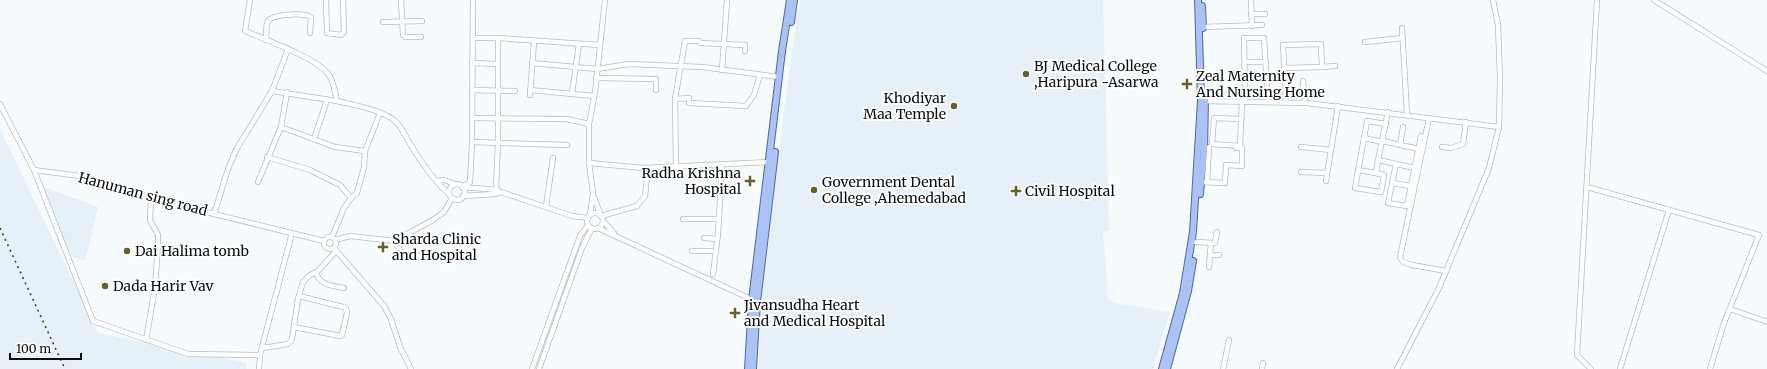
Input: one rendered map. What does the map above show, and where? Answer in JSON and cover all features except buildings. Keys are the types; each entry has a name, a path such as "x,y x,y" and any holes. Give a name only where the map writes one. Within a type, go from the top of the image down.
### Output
{"main road":[{"path":"772,162 779,77 790,0"},
{"path":"748,369 754,301 794,0"},
{"path":"1167,369 1188,291 1204,182 1207,147 1198,0"},
{"path":"1162,369 1183,293 1189,257 1197,184 1203,101 1202,0"},
{"path":"753,369 754,301"}],"street":[{"path":"250,0 245,31 302,56 329,75 337,102"},
{"path":"326,0 326,31 329,35 344,34 343,0"},
{"path":"401,0 403,34 405,37 421,38"},
{"path":"462,187 470,182 472,142 473,0"},
{"path":"598,228 602,219 593,194 589,163 589,124 594,96 605,0"},
{"path":"722,70 728,0"},
{"path":"1251,0 1252,26"},
{"path":"1397,369 1446,271 1489,168 1499,127 1500,78 1498,25 1493,0"},
{"path":"1591,369 1577,355 1597,0"},
{"path":"1654,0 1767,71"},
{"path":"1251,14 1265,14"},
{"path":"266,40 266,26 268,21 277,16 309,16 311,18 310,34"},
{"path":"383,22 422,21"},
{"path":"1203,27 1262,25"},
{"path":"1402,28 1406,115"},
{"path":"473,38 498,38 534,42 600,45"},
{"path":"496,189 498,142 498,38"},
{"path":"1242,119 1214,118 1212,144 1240,146 1245,95 1244,38 1264,38 1268,102"},
{"path":"1366,42 1403,38"},
{"path":"676,167 675,99 685,41 745,45 745,51"},
{"path":"530,95 534,42"},
{"path":"572,93 579,44"},
{"path":"1286,102 1283,45 1321,44 1322,67"},
{"path":"214,214 228,169 236,150 272,91 288,49"},
{"path":"1244,62 1266,62"},
{"path":"472,63 498,64"},
{"path":"532,63 597,69 629,64 722,70 779,77"},
{"path":"1284,68 1335,66"},
{"path":"1245,74 1266,74"},
{"path":"675,99 689,98 689,103 746,106 754,95 760,75"},
{"path":"596,78 656,79 656,90"},
{"path":"1303,81 1305,103"},
{"path":"472,90 515,91"},
{"path":"530,90 594,96"},
{"path":"272,91 287,92 368,108 396,122 422,165 437,181 440,187 450,196 459,200 464,196 501,192"},
{"path":"258,182 267,157 281,127 287,92"},
{"path":"1245,95 1268,95"},
{"path":"314,139 327,100"},
{"path":"1203,101 1305,103 1388,112 1499,127"},
{"path":"0,104 34,170 93,321 188,354 260,355"},
{"path":"1326,181 1338,106"},
{"path":"1376,174 1388,112"},
{"path":"263,348 288,344 292,339 299,296 303,282 310,275 316,272 335,249 336,244 333,239 344,208 357,192 364,167 365,152 380,113"},
{"path":"472,118 567,119 589,124"},
{"path":"1429,118 1400,257 1403,262 1412,266 1446,271"},
{"path":"1358,170 1384,175 1381,192 1355,188 1358,170 1367,121 1386,124"},
{"path":"1442,147 1451,148 1463,144 1466,122"},
{"path":"281,127 335,147 365,152"},
{"path":"1400,145 1403,127"},
{"path":"1396,164 1388,203 1407,206 1421,136"},
{"path":"1364,138 1418,149"},
{"path":"472,142 567,145"},
{"path":"1204,182 1225,183 1226,165 1242,166 1242,148 1207,147"},
{"path":"1301,147 1331,150"},
{"path":"267,157 310,170 340,185 351,198"},
{"path":"546,206 552,158"},
{"path":"1378,160 1415,168"},
{"path":"589,163 648,168 772,162"},
{"path":"713,274 722,165"},
{"path":"602,219 637,206 645,196 648,168"},
{"name":"Hanuman sing road","path":"34,170 80,176 151,198 324,241"},
{"path":"1301,172 1327,173"},
{"path":"437,181 444,180 462,187 496,189 572,216 589,217 595,213 617,236"},
{"path":"1392,183 1411,186"},
{"path":"411,369 400,347 391,319 384,306 335,249 326,248 324,241 326,238 333,239 350,236 394,241 433,220 444,212 450,196 450,189 455,184"},
{"path":"462,187 465,191 464,196"},
{"path":"1587,187 1759,235 1730,309 1710,369"},
{"path":"539,369 590,226 589,217 593,194"},
{"path":"146,340 155,288 158,244 158,235 150,220 151,198"},
{"path":"1620,369 1669,210"},
{"path":"683,219 718,219"},
{"path":"590,226 617,236 754,301"},
{"path":"532,369 580,236 590,226"},
{"path":"1209,267 1212,243 1215,243 1217,232"},
{"path":"259,369 260,355 292,233"},
{"path":"704,238 717,239"},
{"path":"394,241 403,254 428,257"},
{"path":"1196,242 1212,243"},
{"path":"692,250 715,251"},
{"path":"1210,255 1219,256"},
{"path":"316,272 318,279 324,283 344,288"},
{"path":"294,327 340,336 342,335 347,313 346,308 299,296"},
{"path":"1730,309 1767,322"},
{"path":"1223,369 1229,340"},
{"path":"1262,369 1263,363"}],"shaded area":[{"name":"Civil Hospital","path":"801,0 1103,0 1109,230 1103,232 1108,299 1115,303 1170,312 1153,369 758,369 763,290 785,103 798,9"},
{"path":"0,129 98,333 246,363 247,369 0,369"},
{"path":"44,187 98,207 85,261 70,256"}],"railway":[{"path":"0,228 65,369"}],"place":[{"name":"BJ Medical College ,Haripura -Asarwa","path":"1026,74"},
{"name":"Zeal Maternity And Nursing Home","path":"1187,84"},
{"name":"Khodiyar Maa Temple","path":"954,106"},
{"name":"Radha Krishna Hospital","path":"750,181"},
{"name":"Government Dental College ,Ahemedabad","path":"814,190"},
{"name":"Civil Hospital","path":"1016,191"},
{"name":"Sharda Clinic and Hospital","path":"383,247"},
{"name":"Dai Halima tomb","path":"127,251"},
{"name":"Dada Harir Vav","path":"105,286"},
{"name":"Jivansudha Heart and Medical Hospital","path":"735,313"}]}
